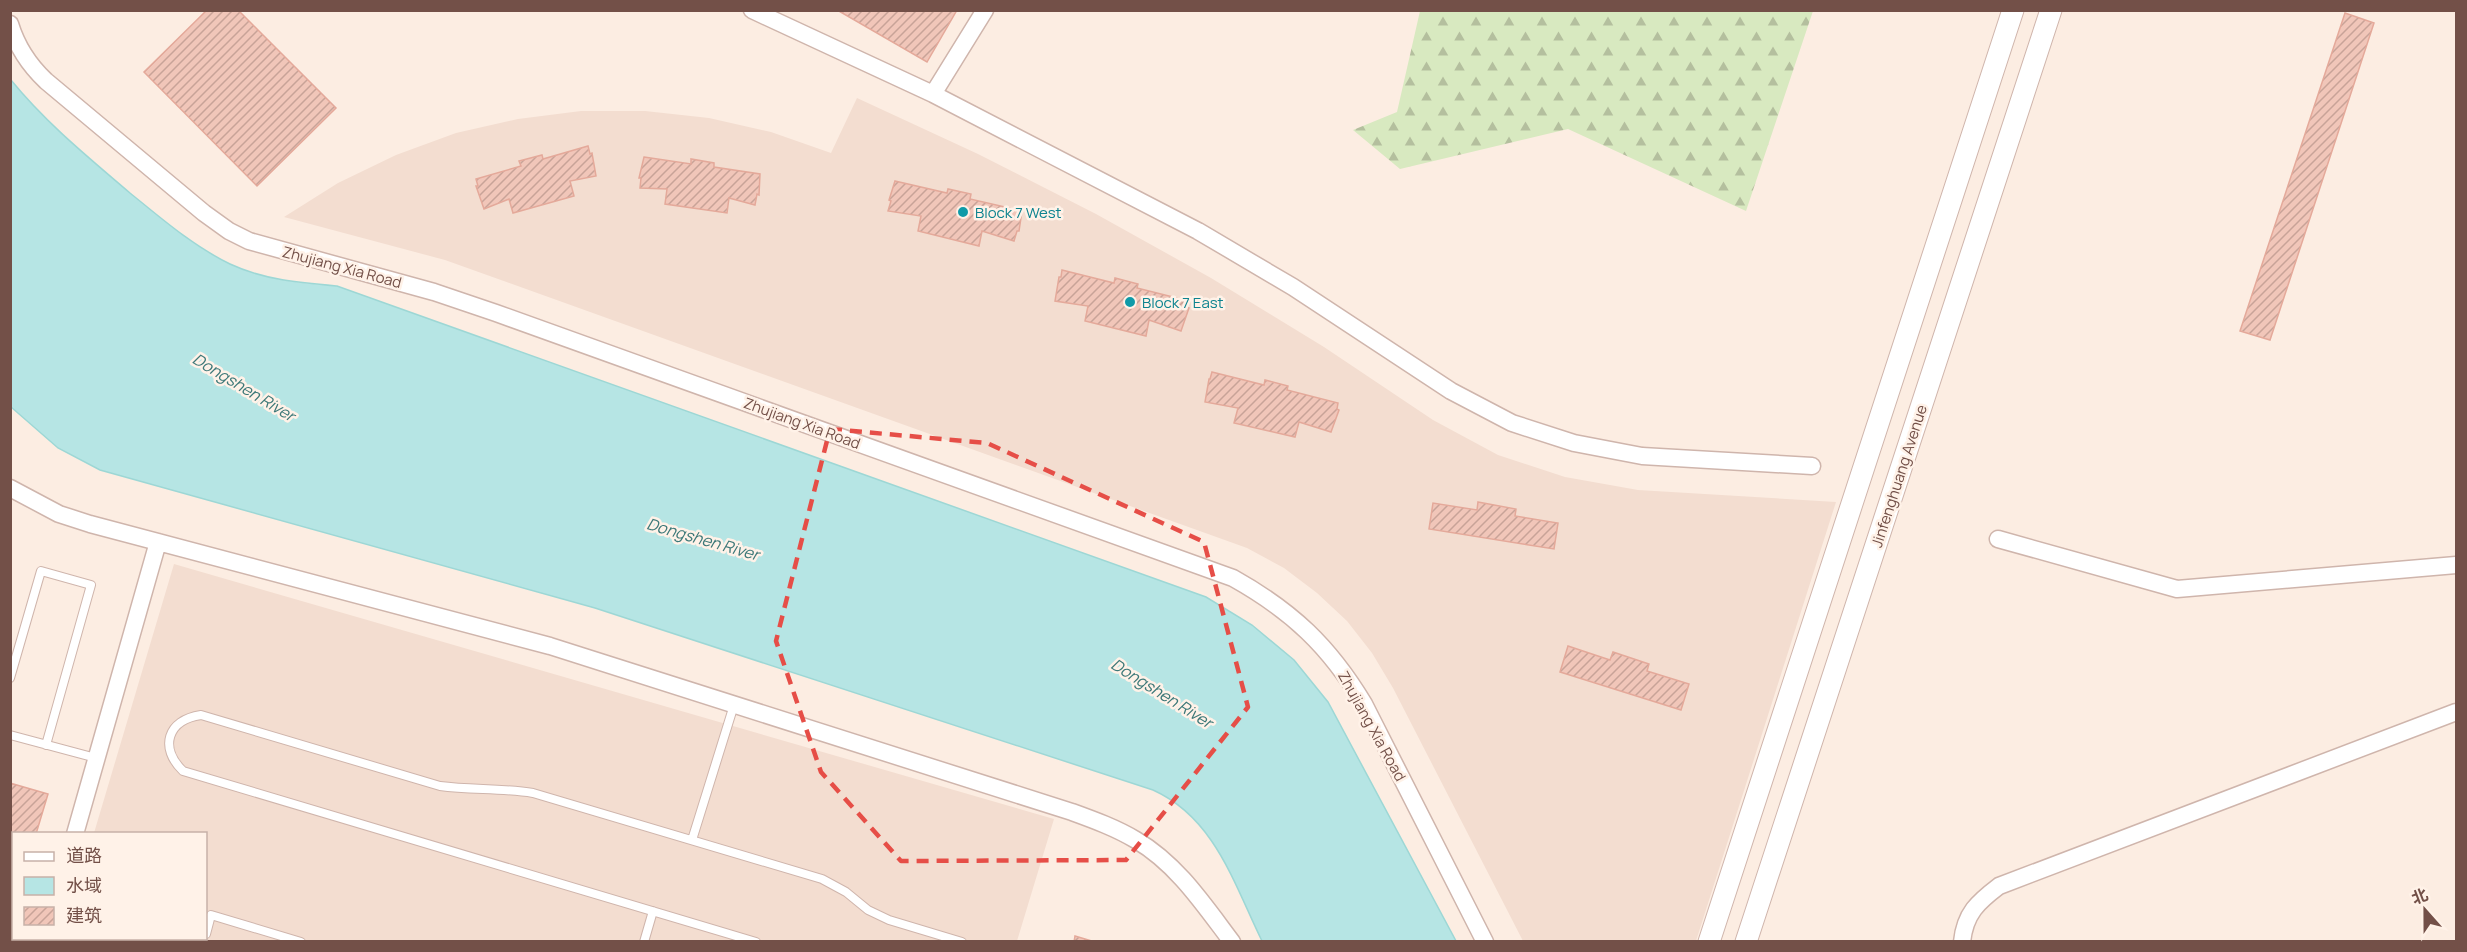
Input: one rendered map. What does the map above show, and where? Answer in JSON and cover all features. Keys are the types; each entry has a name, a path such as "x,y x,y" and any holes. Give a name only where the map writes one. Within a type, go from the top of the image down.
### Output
{"street":[{"path":"752,10 933,94 1198,231 1293,286 1451,391 1512,423 1574,443 1642,456 1812,466"},
{"path":"933,94 985,10"},
{"path":"1709,942 2013,10"},
{"name":"Jinfenghuang Avenue","path":"1746,942 2051,10"},
{"name":"Zhujiang Xia Road","path":"10,24 26,59 46,81 204,213 229,231 249,241 434,292 496,313 1233,578 1266,596 1302,624 1345,672 1364,704 1485,942"},
{"path":"10,488 59,514 550,646 1072,812 1106,825 1137,841 1166,862 1192,890 1232,942"},
{"path":"1998,539 2177,588 2457,565"},
{"path":"76,832 158,542"},
{"path":"1962,942 1963,931 1976,904 1999,886 2457,712"}],"lane":[{"path":"10,678 40,571 91,585 46,745"},
{"path":"692,840 734,705"},
{"path":"756,942 183,771 172,758 170,737 173,729 181,721 201,715 440,786 471,790 504,789 533,793 822,879 846,892 868,910 889,920 962,942"},
{"path":"10,735 96,758"},
{"path":"644,942 653,911"},
{"path":"207,931 212,915 301,942"}],"highlighted area":[{"path":"830,429 987,443 1204,542 1248,707 1126,860 901,861 821,772 776,641"}],"shaded area":[{"path":"857,98 978,154 1096,214 1211,278 1324,347 1433,420 1498,455 1565,477 1638,490 1836,502 1696,941 1523,941 1393,688 1372,653 1347,621 1317,593 1284,568 1247,548 445,260 284,217 338,183 396,155 456,133 518,119 581,111 645,111 709,118 771,132 831,153"},
{"path":"174,564 1054,819 1017,941 73,942 72,940 207,940 207,832 94,832"}],"green space":[{"path":"1420,10 1813,11 1746,211 1568,129 1400,169 1353,130 1397,112"}],"water":[{"name":"Dongshen River","path":"11,80 53,125 130,193 191,240 230,264 269,277 337,286 1206,597 1252,625 1294,660 1328,702 1456,941 1262,941 1232,876 1207,835 1192,817 1174,802 1153,790 595,608 100,470 58,448 11,407"}],"building":[{"path":"207,10 238,10 336,108 257,186 144,72"},
{"path":"837,10 957,10 927,62"},
{"path":"2345,13 2374,23 2270,340 2240,331"},
{"path":"588,146 590,154 592,153 596,176 570,181 574,196 513,213 509,199 484,209 476,186 478,186 476,179 521,166 519,161 542,155 543,159"},
{"path":"644,157 691,164 691,159 714,163 714,167 760,174 759,195 757,194 755,205 729,198 727,213 665,204 667,189 640,188 641,178 639,178"},
{"name":"Block 7 West","path":"895,181 947,193 948,189 971,194 970,199 1022,211 1019,231 1014,241 982,231 979,246 918,231 921,216 888,211"},
{"name":"Block 7 East","path":"1062,270 1114,283 1115,278 1138,284 1137,288 1189,301 1187,307 1189,308 1181,331 1149,320 1146,336 1085,321 1088,306 1055,301"},
{"path":"1212,372 1264,385 1265,380 1288,386 1287,390 1338,403 1337,409 1339,410 1331,432 1299,422 1295,437 1234,423 1238,408 1205,402"},
{"path":"1478,502 1516,509 1515,516 1558,523 1554,549 1429,529 1433,503 1477,510"},
{"path":"1568,646 1610,660 1613,652 1649,664 1647,671 1689,684 1681,710 1560,672"},
{"path":"10,783 48,794 37,832 12,832 12,836 10,836"},
{"path":"1075,936 1095,942 1074,942"}],"place":[{"name":"Block 7 West","path":"963,212"},
{"name":"Block 7 East","path":"1130,302"}]}
